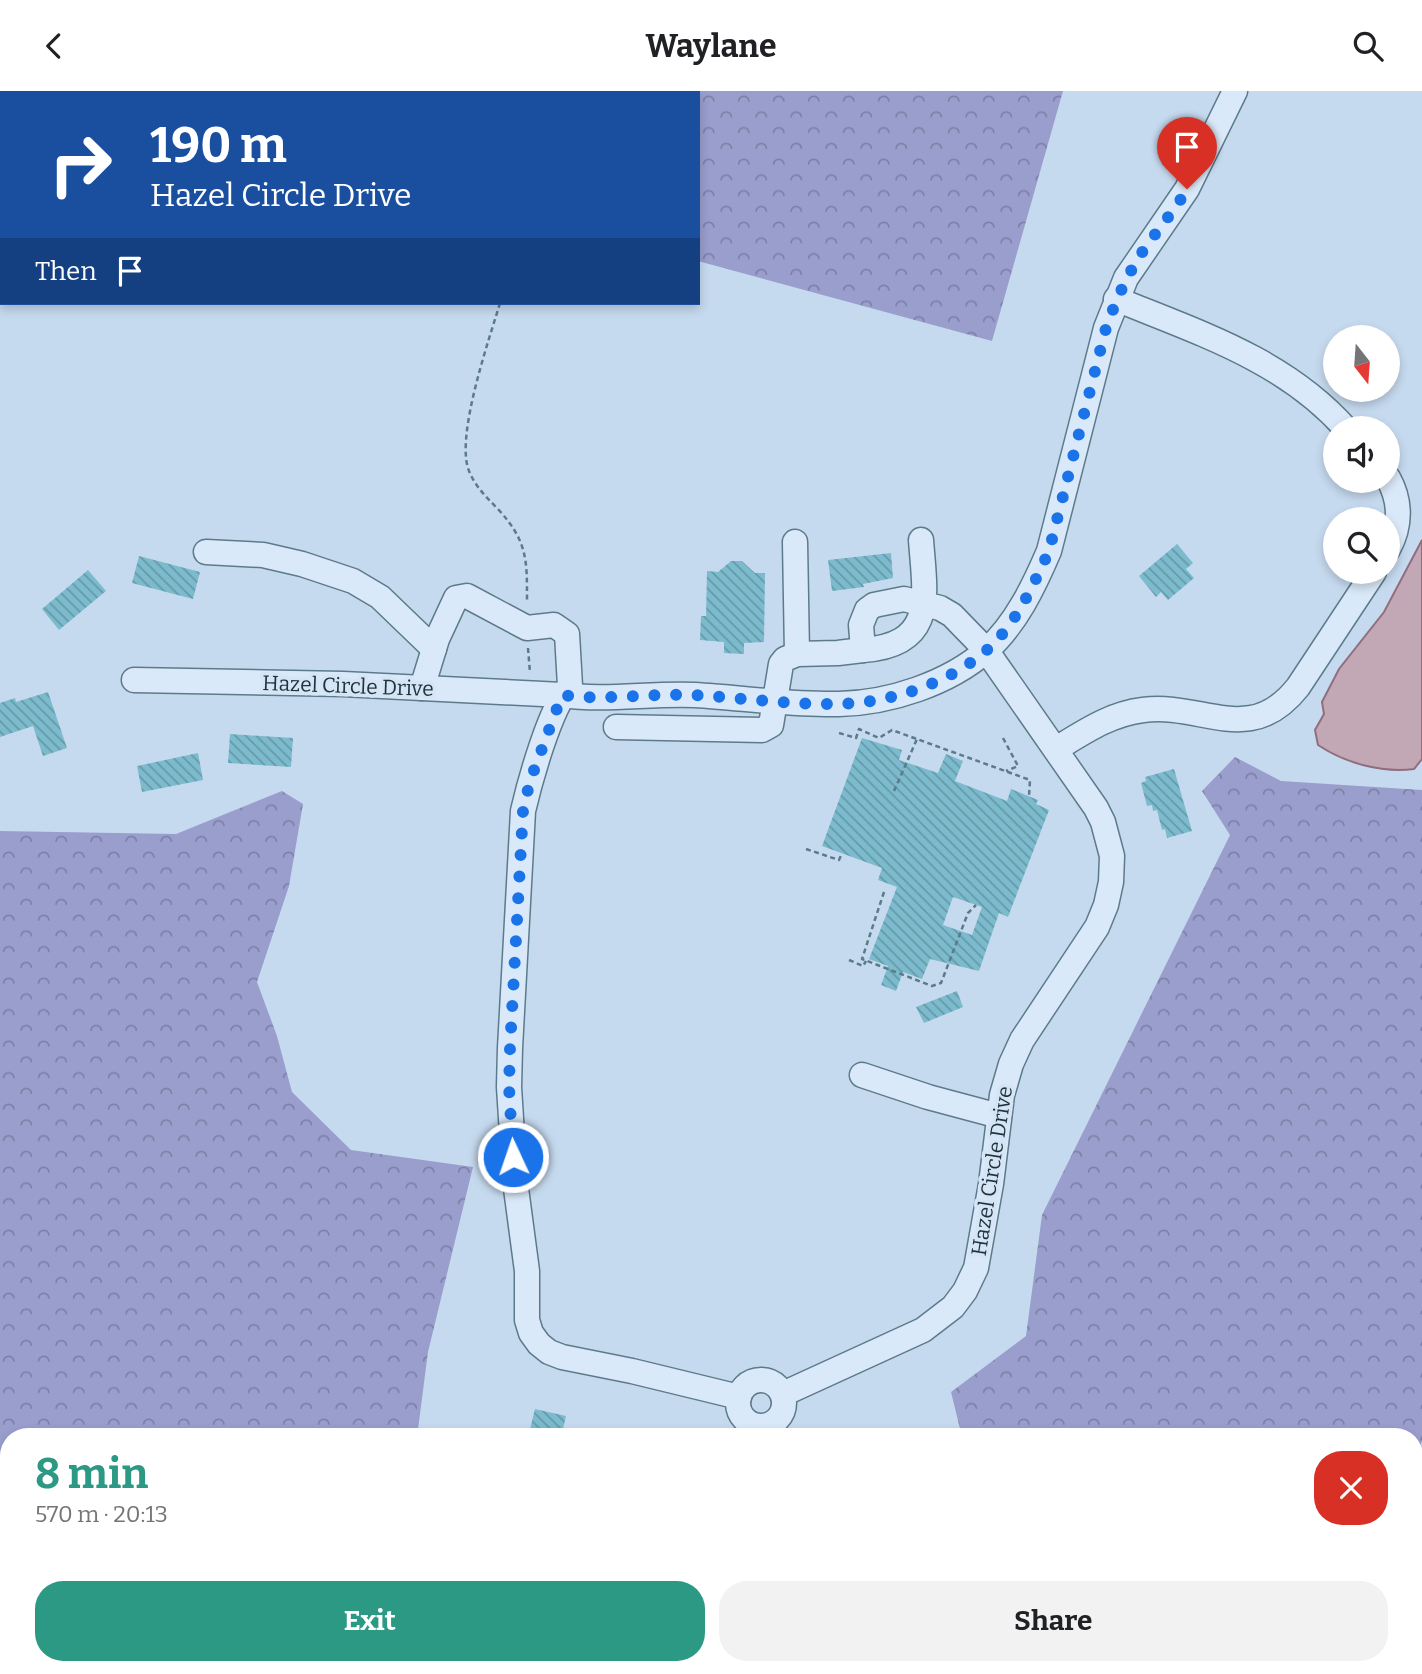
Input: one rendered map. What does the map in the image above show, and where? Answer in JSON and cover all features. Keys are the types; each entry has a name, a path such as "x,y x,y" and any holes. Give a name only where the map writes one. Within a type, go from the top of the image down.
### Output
{"street":[{"name":"Hazel Circle Drive","path":"134,680 343,684 562,695 591,699 692,695 838,704 902,694 931,684 986,650 1020,609 1036,580 1049,551 1106,328 1116,299 1144,250 1187,189 1235,91"},
{"path":"1116,299 1260,360 1301,386 1332,416"},
{"path":"616,727 762,730 771,725 781,664 785,659 797,654 838,653 893,645 902,640 921,617 925,603 921,540"},
{"path":"795,541 797,654"},
{"path":"206,552 263,555 354,581 380,597 434,649"},
{"path":"1056,749 1105,720 1147,709 1240,721 1270,711 1288,698 1297,687 1366,584"},
{"path":"422,688 434,649 456,598 467,596 527,628 554,625 567,634 570,687 562,695 530,781 523,811 510,1048 509,1087 514,1167 527,1271 527,1320 531,1333 539,1344 562,1357 738,1397"},
{"path":"863,650 861,625 864,616 874,605 904,599 940,608 952,615 986,650"},
{"name":"Hazel Circle Drive","path":"783,1394 923,1330 940,1318 965,1290 978,1260 1002,1094 1011,1064 1022,1040 1097,927 1106,905 1112,856 1103,822 1056,749 986,650"},
{"path":"646,696 646,728"},
{"path":"862,1075 928,1097 999,1116"},
{"path":"760,1380 773,1383 783,1394 784,1409 775,1422 752,1425 742,1416 738,1397 746,1385 760,1380"}],"path":[{"path":"499,305 475,391 464,450 468,470 478,488 506,518 520,539 527,565 527,628 532,694"},
{"path":"839,733 856,738 859,729 879,738 892,730 1030,780 1029,796"},
{"path":"1003,738 1018,765 1006,771"},
{"path":"894,791 917,739"},
{"path":"806,849 839,860 842,853"},
{"path":"884,892 862,959 932,986 941,983 968,913 976,905"},
{"path":"849,960 863,966 866,961"}],"green space":[{"path":"700,91 1063,91 992,341 700,262"},
{"path":"1235,757 1281,781 1422,790 1422,1428 960,1428 951,1392 1026,1336 1042,1215 1230,835 1202,791"},
{"path":"282,791 303,804 289,886 257,982 277,1036 292,1092 351,1150 473,1167 428,1352 418,1428 0,1428 0,831 176,834"}],"shaded area":[{"path":"1422,540 1422,759 1414,769 1402,770 1376,768 1340,757 1318,745 1315,730 1324,714 1322,702 1339,669 1384,612"}],"building":[{"path":"1177,544 1193,563 1186,569 1194,578 1168,600 1161,592 1156,597 1139,576"},
{"path":"891,553 893,578 863,584 864,587 832,591 828,560"},
{"path":"139,556 200,572 193,599 132,583"},
{"path":"731,561 742,561 755,573 765,573 764,642 744,643 744,654 724,653 724,642 700,640 701,616 706,616 707,571 718,572"},
{"path":"88,570 106,591 59,630 42,609"},
{"path":"48,692 67,748 43,756 33,726 0,737 0,703 15,698 16,702"},
{"path":"230,734 293,738 291,767 228,763"},
{"path":"862,738 902,750 899,760 938,773 946,754 963,761 955,781 1007,801 1011,789 1038,800 1036,804 1049,810 1008,917 999,913 979,971 930,959 922,979 903,972 896,991 881,985 888,966 869,959 897,887 878,880 882,868 822,846","holes":["953,897 982,907 972,935 943,925"]},
{"path":"198,753 203,780 142,792 137,766"},
{"path":"1174,769 1192,831 1167,838 1157,810 1153,811 1152,805 1147,806 1141,783 1146,781 1145,777"},
{"path":"957,991 963,1007 924,1023 916,1007"},
{"path":"535,1409 566,1416 563,1428 530,1428"}],"route":[{"path":"513,1157 510,1048 523,811 530,781 562,695 591,699 692,695 838,704 864,702 902,694 931,684 986,650 1020,609 1049,551 1106,328 1116,299 1144,250 1187,189"}]}
